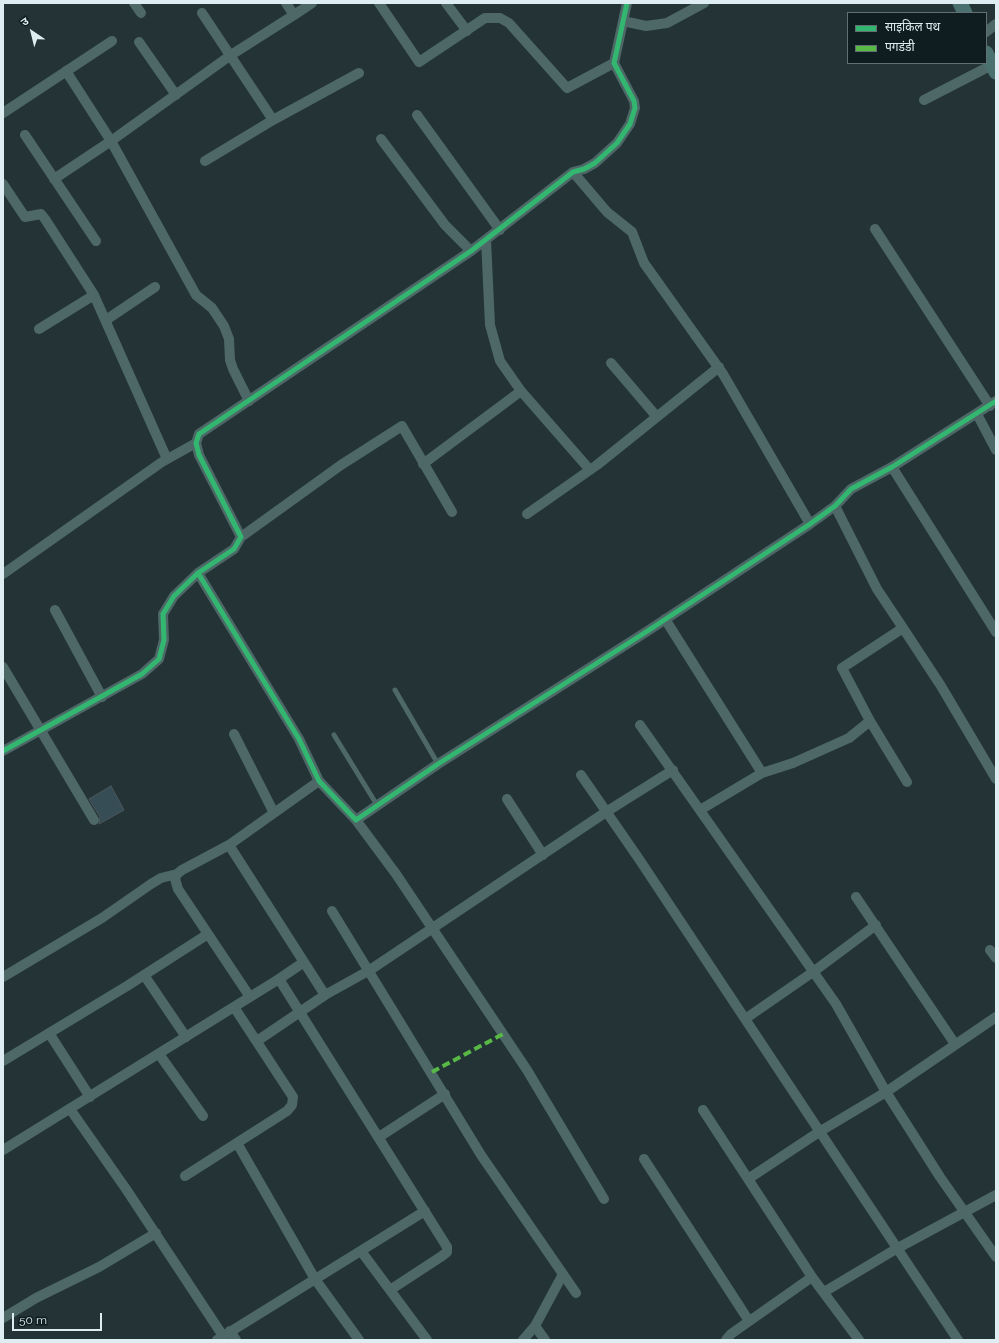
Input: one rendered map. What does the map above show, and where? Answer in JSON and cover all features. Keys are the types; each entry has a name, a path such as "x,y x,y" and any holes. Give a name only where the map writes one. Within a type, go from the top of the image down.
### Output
{"street":[{"path":"134,3 142,13"},
{"path":"286,3 294,15"},
{"path":"54,179 111,141 231,55 312,3"},
{"path":"379,3 419,62 485,18 500,18 509,23 567,88 614,63"},
{"path":"446,3 467,31"},
{"path":"241,537 199,455 196,443 199,434 471,251 573,172 584,169 604,155 624,134 633,115 634,101 614,63 627,3"},
{"path":"623,21 646,26 667,23 704,3"},
{"path":"960,3 964,12"},
{"path":"202,13 273,120"},
{"path":"987,31 996,24"},
{"path":"3,112 112,41"},
{"path":"139,42 176,95"},
{"path":"924,100 991,63"},
{"path":"66,71 111,141 196,295 212,308 224,326 229,339 230,360 233,369 249,400"},
{"path":"204,161 273,120 359,73"},
{"path":"417,115 500,230"},
{"path":"25,135 96,241"},
{"path":"381,139 445,225 471,251"},
{"path":"573,172 607,212 632,232 644,263 719,367 810,524"},
{"path":"3,184 25,217 41,214 94,295 167,459"},
{"path":"356,820 438,764 665,619 810,524 835,506 851,490 892,467 993,404 876,229"},
{"path":"486,240 490,325 500,360 521,391 590,470"},
{"path":"106,320 155,287"},
{"path":"39,329 94,295"},
{"path":"611,363 657,417"},
{"path":"527,514 590,470 719,367"},
{"path":"423,464 521,391"},
{"path":"977,414 996,450"},
{"path":"3,751 142,674 159,659 164,640 163,614 174,596 198,573 234,549 241,537 341,465 402,426 452,512"},
{"path":"3,574 167,459 196,443"},
{"path":"892,467 996,632"},
{"path":"835,506 877,589 941,686 996,779"},
{"path":"198,573 299,739 319,781 356,820 383,856 527,1070 604,1199"},
{"path":"55,610 102,697"},
{"path":"665,619 762,773"},
{"path":"903,628 842,668 870,721 907,782"},
{"path":"3,667 94,820"},
{"path":"700,810 762,773 793,763 849,738 870,721"},
{"path":"640,726 673,770 836,1004 886,1092 940,1177 996,1257"},
{"path":"234,734 274,813"},
{"path":"258,1041 325,995 370,970 606,812 673,770"},
{"path":"581,775 745,1018 896,1249 958,1340"},
{"path":"3,977 102,918 161,878 177,874 229,845 319,781"},
{"path":"507,799 543,854"},
{"path":"229,845 325,995"},
{"path":"177,874 175,880 178,889 250,998"},
{"path":"856,897 955,1044"},
{"path":"332,912 370,970 482,1155 576,1293"},
{"path":"745,1018 813,972 876,925"},
{"path":"3,1061 208,934"},
{"path":"3,1150 250,998 304,962"},
{"path":"144,975 186,1037"},
{"path":"279,979 448,1247 447,1252 390,1290"},
{"path":"185,1176 287,1111 292,1105 293,1098 258,1041 234,1007"},
{"path":"748,1179 819,1132 886,1092 996,1017"},
{"path":"49,1033 90,1097"},
{"path":"159,1054 203,1116"},
{"path":"379,1137 445,1094"},
{"path":"70,1109 227,1337 425,1210"},
{"path":"703,1110 812,1277 859,1340"},
{"path":"237,1143 316,1279 359,1340"},
{"path":"644,1158 748,1322"},
{"path":"824,1292 896,1249 965,1211 996,1196"},
{"path":"3,1318 36,1298 99,1267 156,1233"},
{"path":"361,1251 427,1340"},
{"path":"524,1340 534,1326 563,1274"},
{"path":"726,1340 731,1334 812,1277"},
{"path":"534,1326 545,1340"}],"lane":[{"path":"395,690 438,764"},
{"path":"334,735 377,805"}],"building":[{"path":"111,786 124,810 99,824 100,817 89,799"}],"marked path":[{"path":"432,1072 503,1034"}],"cycle path":[{"path":"3,751 142,674 159,659 164,640 163,614 174,596 198,573 234,549 241,537 199,455 196,443 199,434 471,251 573,172 584,169 595,163 617,143 630,124 635,108 634,101 614,63 627,3"},
{"path":"198,573 299,739 319,781 356,820 438,764 646,632 810,524 835,506 851,489 892,467 996,401"}]}
